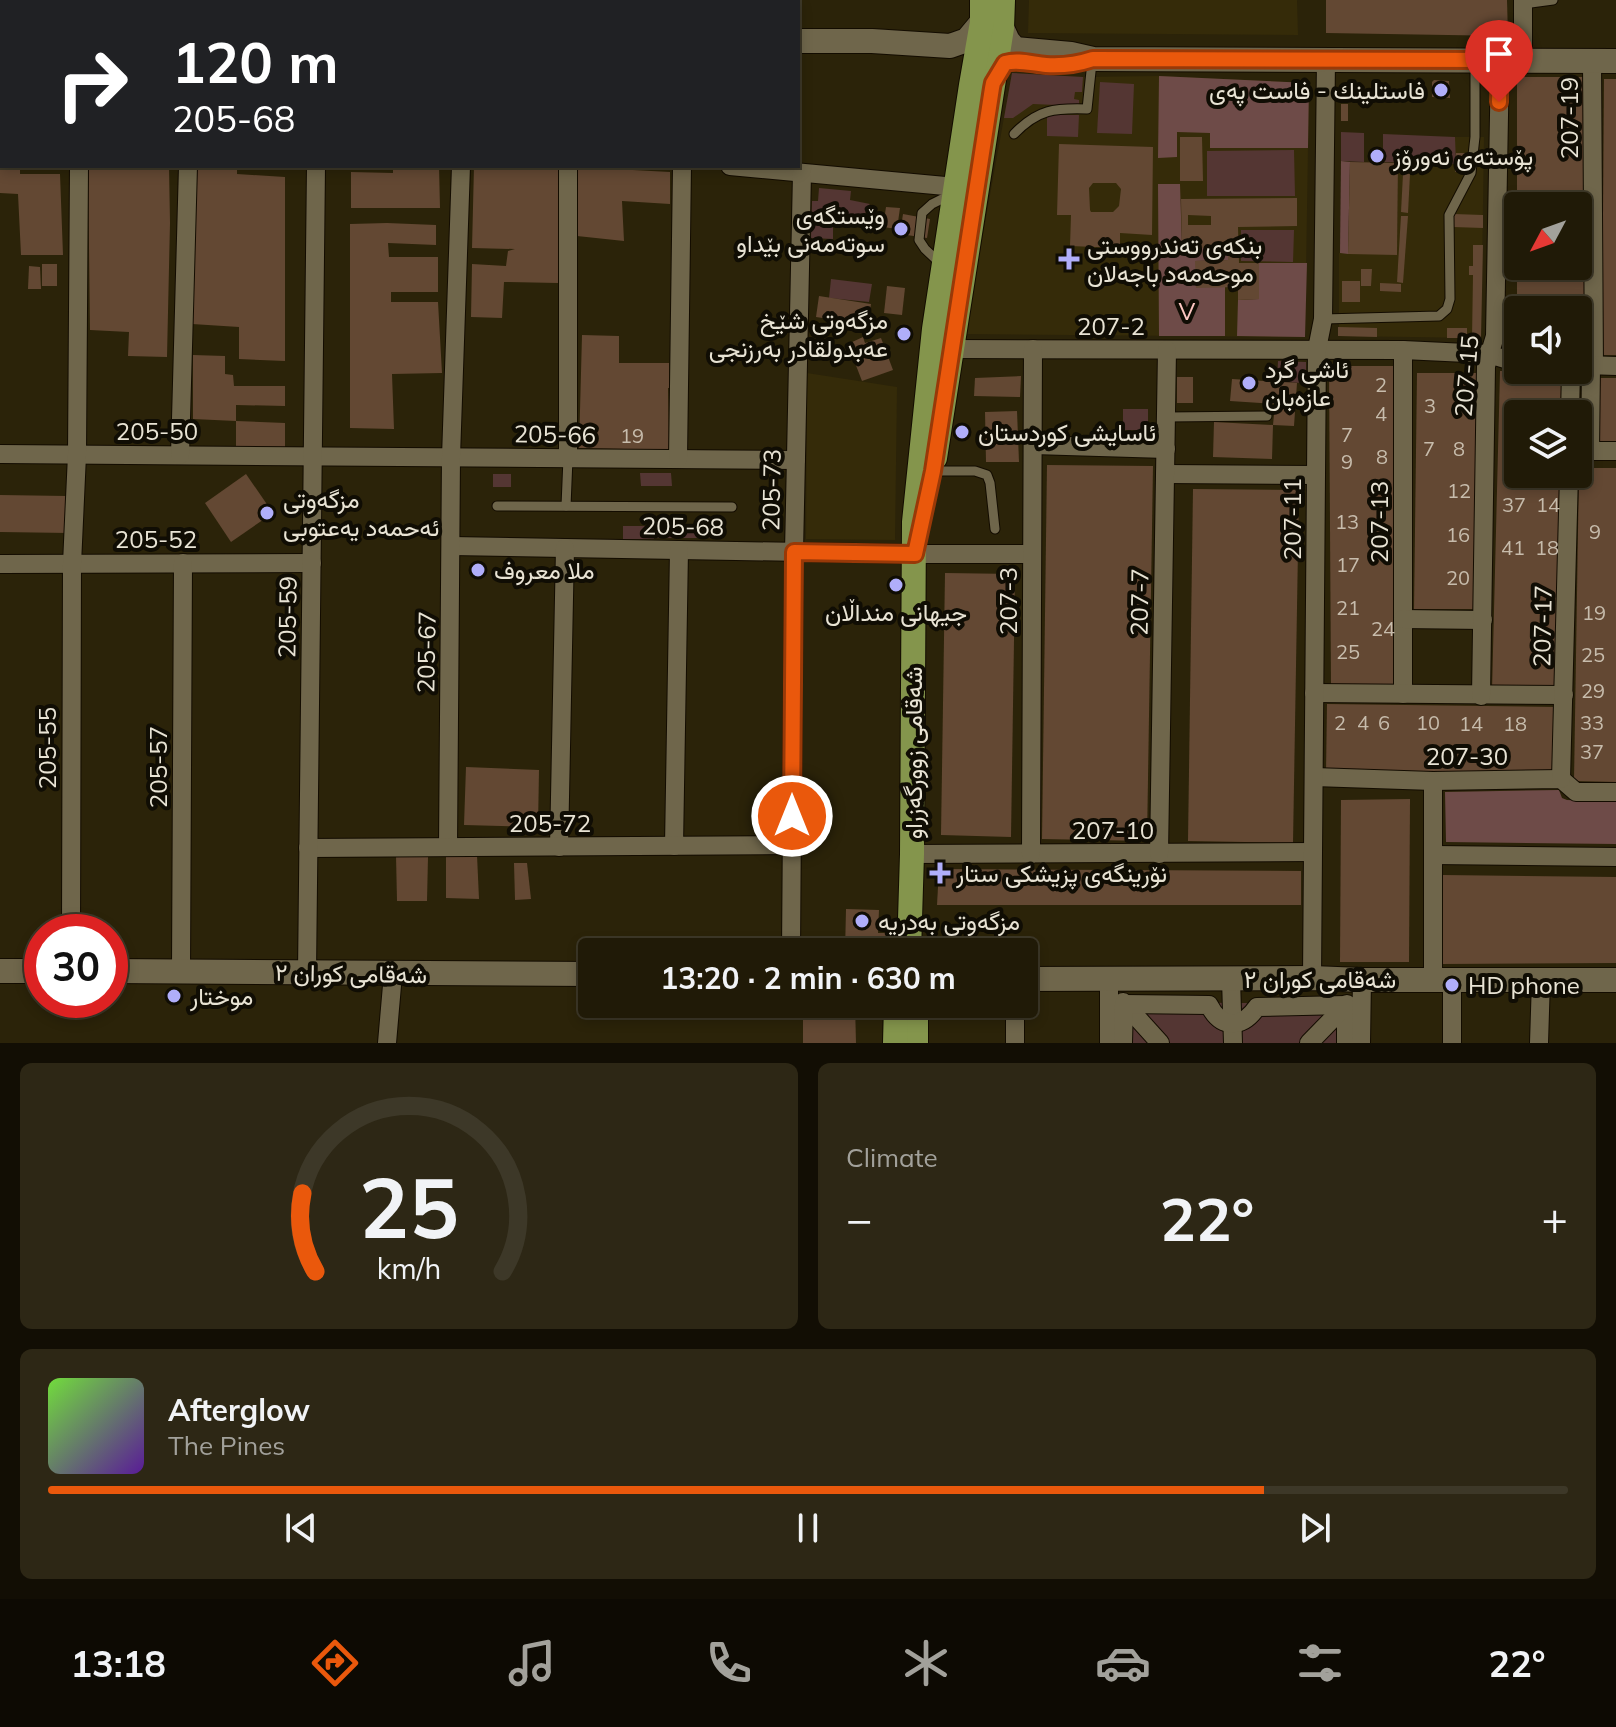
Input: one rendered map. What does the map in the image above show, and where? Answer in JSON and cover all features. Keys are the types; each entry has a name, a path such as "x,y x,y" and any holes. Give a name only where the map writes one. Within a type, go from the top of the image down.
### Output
{"main road":[{"name":"شەقامی زوورگەزراو","path":"915,554 933,471 952,349 989,17 1003,0"},
{"name":"شەقامی زوورگەزراو","path":"909,938 914,522 927,385 956,190 982,84"},
{"path":"895,1043 896,1018"},
{"path":"916,1018 916,1043"}],"street":[{"name":"207-15","path":"1481,696 1486,366 1495,336 1511,61 1523,2"},
{"path":"800,41 884,41 950,46 967,40 989,17 1011,46 1020,51 1093,59 1604,61"},
{"path":"859,41 881,50 949,56 982,84 1010,61 1059,65 1093,59"},
{"name":"207-11","path":"1312,978 1317,349 1323,319 1326,60"},
{"name":"207-19","path":"1592,296 1604,61"},
{"name":"205-55","path":"71,914 72,564 77,455 79,168"},
{"path":"180,455 188,168"},
{"name":"205-59","path":"307,973 316,168"},
{"name":"205-67","path":"448,847 451,457 461,168"},
{"path":"568,168 568,458"},
{"path":"678,459 682,168"},
{"path":"751,168 956,190"},
{"name":"205-73","path":"791,938 794,552 802,173"},
{"name":"207-2","path":"952,349 1403,350 1489,354 1504,359"},
{"name":"207-3","path":"1031,854 1033,349"},
{"name":"207-7","path":"1159,854 1167,350"},
{"name":"207-13","path":"1403,350 1403,694"},
{"path":"1592,365 1616,366"},
{"path":"1033,445 1166,449"},
{"path":"1592,451 1616,451"},
{"name":"205-50","path":"0,454 313,456"},
{"name":"205-66","path":"313,456 796,460"},
{"path":"1165,474 1316,475"},
{"name":"207-17","path":"1561,779 1569,488"},
{"name":"205-68","path":"451,546 1032,554"},
{"path":"559,847 565,548"},
{"path":"674,846 679,550"},
{"name":"205-57","path":"181,971 183,563"},
{"name":"205-52","path":"0,564 312,563"},
{"path":"1403,619 1483,620"},
{"path":"1314,693 1564,695"},
{"name":"207-30","path":"1314,777 1433,781 1561,779 1576,792 1616,792"},
{"path":"1433,781 1442,980 1452,1043"},
{"name":"205-72","path":"308,848 792,845"},
{"name":"207-10","path":"912,854 1313,852"},
{"path":"1434,855 1616,857"},
{"path":"0,971 24,971"},
{"name":"شەقامی کوران ٢","path":"128,971 578,974"},
{"path":"387,1043 393,974"},
{"name":"شەقامی کوران ٢","path":"1038,979 1616,980"},
{"path":"1109,979 1109,1043"},
{"path":"1231,979 1233,1043"},
{"path":"1361,1043 1362,980"},
{"path":"1539,1043 1541,980"},
{"path":"1124,1003 1209,1005 1219,1019 1233,1023 1249,1018 1257,1007 1347,1005"},
{"path":"1123,1043 1124,1003"},
{"path":"1124,1003 1160,1043"},
{"path":"1309,1043 1347,1005"},
{"path":"1346,1043 1347,1005"},
{"path":"1015,1018 1015,1043"}],"lane":[{"path":"1523,2 1553,0"},
{"path":"1014,134 1043,112 1087,109 1093,59"},
{"path":"1323,319 1439,316 1447,309 1450,299 1449,215 1471,173 1475,137 1475,61"},
{"path":"1166,417 1267,416"},
{"path":"566,506 568,458"},
{"path":"933,471 975,471 987,475 995,529"},
{"path":"497,506 732,507"}],"shaded area":[{"path":"1029,0 1297,0 1298,35 1028,33"},
{"path":"1012,73 1309,83 1305,337 965,334"},
{"path":"1012,73 1083,77 1082,92 1075,92 1074,99 1079,100 1079,106 1033,104 1013,118 1004,118"},
{"path":"1100,82 1134,84 1132,134 1097,133"},
{"path":"1047,115 1079,115 1078,137 1047,136"},
{"path":"1341,132 1364,133 1364,162 1341,161"},
{"path":"1383,134 1455,137 1456,164 1383,162"},
{"path":"1455,137 1484,137 1481,338 1339,336 1339,253 1397,254 1398,163 1455,164"},
{"path":"1294,150 1295,196 1207,196 1207,151"},
{"path":"819,188 851,191 850,200 870,204 866,208 864,227 847,224 848,210 825,208 825,221 833,222 833,239 811,238 812,201 818,201"},
{"path":"1241,230 1294,230 1293,262 1241,261"},
{"path":"831,279 872,284 869,302 829,298"},
{"path":"1278,361 1306,362 1306,383 1277,382"},
{"path":"807,373 897,387 895,540 806,539"},
{"path":"1123,409 1148,409 1148,430 1123,430"},
{"path":"640,473 671,473 672,486 641,486"},
{"path":"493,474 511,474 511,487 493,487"},
{"path":"656,525 719,525 719,538 656,538"},
{"path":"623,526 654,526 654,539 623,539"},
{"path":"1123,1002 1347,1004 1347,1043 1122,1043"}],"green space":[{"path":"1159,76 1309,83 1308,148 1210,148 1210,133 1177,132 1177,157 1158,158"},
{"path":"1341,161 1350,162 1348,254 1340,253"},
{"name":"V","path":"1158,184 1180,184 1182,248 1228,248 1228,260 1195,261 1225,287 1225,336 1159,336"},
{"path":"1259,263 1307,263 1305,337 1237,336 1238,300 1259,299"},
{"path":"1559,790 1562,798 1567,800 1616,802 1616,844 1446,842 1445,792"}],"building":[{"path":"1326,0 1507,0 1508,36 1326,33"},
{"path":"1517,77 1588,77 1587,192 1517,192"},
{"path":"1604,79 1616,79 1616,355 1602,355"},
{"name":"فاستلینك - فاست په‌ی","path":"1434,80 1449,81 1450,98 1432,97"},
{"path":"1341,104 1348,104 1348,121 1341,121"},
{"path":"1180,137 1202,137 1203,181 1180,181"},
{"name":"بنکەی تەندرووستی موحەمەد باجەلان","path":"1059,144 1153,147 1152,235 1120,233 1120,248 1070,246 1071,215 1057,215","holes":["1093,183 1116,183 1121,189 1119,206 1113,212 1091,212 1089,188"]},
{"path":"1456,153 1467,153 1467,172 1455,172"},
{"path":"1350,162 1398,163 1397,255 1348,254"},
{"path":"0,168 20,168 20,174 60,174 63,255 21,255 18,194 0,193"},
{"path":"88,168 169,168 167,357 128,356 129,332 90,330"},
{"path":"195,168 237,168 237,174 285,177 285,361 239,359 239,327 192,324"},
{"path":"393,168 439,168 440,208 351,208 351,172 393,173"},
{"path":"474,168 558,168 558,283 504,282 502,318 471,317 472,264 506,266 508,251 515,249 472,248"},
{"path":"577,168 670,172 670,204 622,201 624,241 577,236"},
{"path":"1403,174 1410,174 1408,213 1401,212"},
{"path":"1297,198 1297,226 1238,227 1239,263 1259,263 1259,299 1238,300 1238,287 1196,288 1195,261 1228,260 1228,248 1182,248 1181,199","holes":["1188,215 1211,216 1211,225 1188,225"]},
{"path":"886,207 900,208 897,229 883,227"},
{"path":"903,214 930,219 927,238 900,234"},
{"path":"1454,214 1483,215 1483,228 1453,227"},
{"path":"1401,216 1408,216 1403,283 1397,282"},
{"path":"350,224 436,225 436,245 388,243 389,257 438,257 438,292 391,292 391,302 438,302 442,373 392,374 394,429 350,428"},
{"path":"1473,245 1483,245 1481,338 1472,338 1473,275 1469,275 1469,266 1473,266"},
{"path":"42,264 57,264 57,286 42,286"},
{"path":"29,266 40,267 41,289 28,289"},
{"path":"1361,269 1372,269 1371,286 1361,286"},
{"path":"1517,280 1587,280 1586,296 1517,296"},
{"path":"1342,281 1360,281 1360,302 1342,302"},
{"path":"1380,283 1401,284 1401,292 1380,291"},
{"path":"887,286 905,288 902,315 884,313"},
{"path":"819,296 871,304 868,325 816,317"},
{"path":"1338,327 1377,328 1377,337 1338,336"},
{"path":"1447,328 1467,328 1467,338 1447,338"},
{"path":"582,335 619,336 619,363 669,363 669,450 579,448"},
{"path":"863,337 865,343 881,338 893,370 862,381 850,343"},
{"path":"193,355 225,356 225,374 233,375 234,386 285,386 285,406 236,405 236,421 193,419"},
{"path":"1329,366 1399,366 1401,686 1331,686"},
{"path":"1500,371 1504,371 1504,384 1569,384 1568,400 1504,400 1504,488 1567,488 1562,692 1492,690"},
{"path":"1417,373 1478,373 1475,609 1414,609"},
{"path":"1021,376 1020,397 974,396 975,378"},
{"path":"1177,377 1193,377 1193,403 1177,403"},
{"path":"1597,378 1616,378 1616,443 1598,443"},
{"path":"1232,379 1297,383 1294,426 1273,425 1275,404 1230,401"},
{"path":"1017,411 1019,462 986,462 985,412"},
{"path":"236,421 285,423 285,448 236,447"},
{"path":"1214,422 1273,425 1272,459 1213,457"},
{"path":"1047,465 1153,466 1147,841 1042,839"},
{"path":"1592,468 1616,468 1616,782 1574,781 1579,488 1592,488"},
{"path":"246,474 273,513 231,542 205,503"},
{"path":"1193,489 1299,490 1293,843 1188,841"},
{"path":"0,495 67,496 69,533 0,532"},
{"path":"945,573 1015,574 1011,837 941,835"},
{"path":"1327,704 1558,707 1558,775 1326,773"},
{"path":"466,767 539,770 538,827 464,825"},
{"path":"1410,799 1409,962 1340,962 1341,800"},
{"path":"396,855 428,857 427,901 397,901"},
{"path":"446,855 477,855 479,899 446,898"},
{"path":"514,863 527,863 531,899 515,900"},
{"path":"939,869 1301,871 1301,905 937,905"},
{"path":"1443,875 1616,877 1616,963 1440,964"},
{"name":"مزگه‌وتی به‌دریه","path":"846,909 879,910 878,933 891,933 891,938 845,938"},
{"path":"803,1018 855,1018 856,1043 803,1043"}],"place":[{"name":"فاستلینك - فاست په‌ی","path":"1441,90"},
{"name":"پۆسته‌ی نه‌ورۆز","path":"1377,156"},
{"name":"وێستگەی سوتەمەنی بێداو","path":"901,229"},
{"name":"بنکەی تەندرووستی موحەمەد باجەلان","path":"1069,259"},
{"name":"مزگەوتی شێخ عەبدولقادر بەرزنجی","path":"904,334"},
{"name":"ئاشی گرد عازه‌بان","path":"1249,383"},
{"name":"ئاسایشی كوردستان","path":"962,432"},
{"name":"مزگەوتی ئەحمەد یەعتوبی","path":"267,513"},
{"name":"ملا معروف","path":"478,570"},
{"name":"جیهانی منداڵان","path":"896,585"},
{"name":"نۆرینگەی پزیشکی ستار","path":"940,873"},
{"name":"مزگه‌وتی به‌دریه","path":"862,921"},
{"name":"HD phone","path":"1452,985"},
{"name":"موختار","path":"174,996"}],"route":[{"path":"792,816 794,552 915,554 933,471 992,88 1002,66 1010,61 1071,65 1093,59 1500,60 1499,102"}]}
